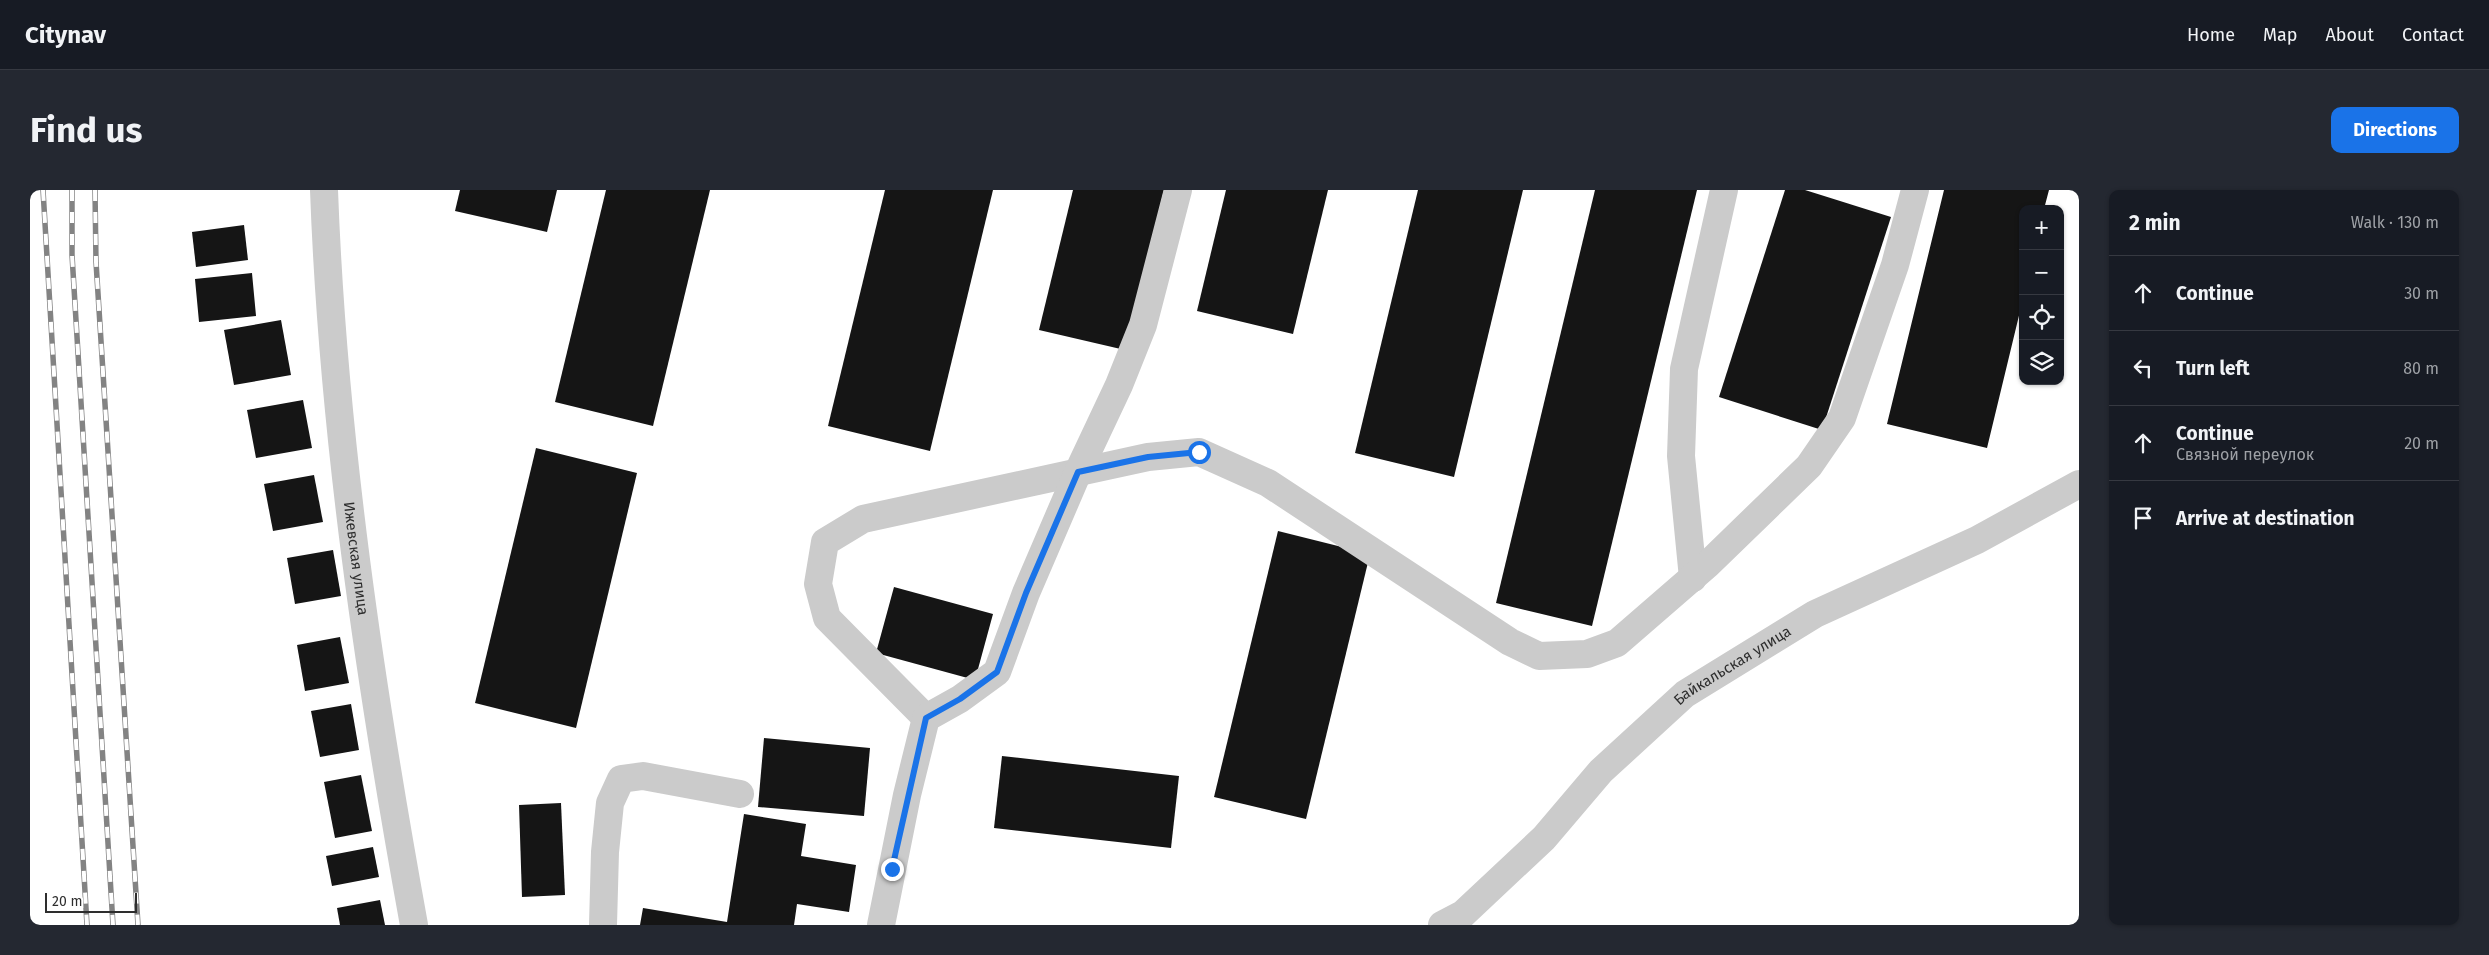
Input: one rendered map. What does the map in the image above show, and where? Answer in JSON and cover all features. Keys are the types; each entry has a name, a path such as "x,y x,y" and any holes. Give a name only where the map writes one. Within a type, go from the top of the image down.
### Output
{"street":[{"name":"Ижевская улица","path":"324,190 326,250 341,422 370,658 414,925"},
{"path":"881,925 907,795 926,718 960,699 997,672 1026,593 1078,472 1119,385 1143,325 1178,190"},
{"path":"1693,578 1681,456 1684,369 1724,190"},
{"path":"926,718 827,618 818,584 825,542 863,519 1148,457 1199,452 1268,483 1486,627 1539,656 1587,654 1617,642 1693,578 1809,466 1842,418 1895,265 1915,190"},
{"name":"Байкальская улица","path":"1460,921 1544,838 1601,771 1684,694 1815,614 1977,540 2079,484"},
{"path":"603,925 605,852 610,803 622,779 642,776 740,794"}],"building":[{"path":"460,190 557,190 547,232 455,211"},
{"path":"606,190 710,190 653,426 555,402"},
{"path":"885,190 993,190 930,451 828,426"},
{"path":"1073,190 1164,190 1125,350 1039,330"},
{"path":"1226,190 1328,190 1293,334 1197,311"},
{"path":"1418,190 1523,190 1454,477 1355,453"},
{"path":"1595,190 1697,190 1592,626 1496,603"},
{"path":"1785,190 1805,190 1891,217 1822,430 1719,397"},
{"path":"1944,190 2049,190 2045,205 2019,205 2019,316 1987,448 1887,424"},
{"path":"244,225 248,260 196,267 192,232"},
{"path":"252,273 256,316 199,322 195,279"},
{"path":"281,320 291,375 234,385 224,330"},
{"path":"303,400 312,448 256,458 247,410"},
{"path":"536,448 637,473 576,728 475,703"},
{"path":"314,475 323,522 273,531 264,484"},
{"path":"1278,531 1370,554 1306,819 1214,797"},
{"path":"333,550 341,596 295,604 287,558"},
{"path":"894,587 993,614 975,680 876,653"},
{"path":"340,637 349,683 305,691 297,645"},
{"path":"351,704 359,750 320,757 311,711"},
{"path":"764,738 870,748 864,816 758,807"},
{"path":"1002,756 1179,776 1171,848 994,828"},
{"path":"361,775 372,831 335,838 324,782"},
{"path":"561,803 565,895 522,897 519,805"},
{"path":"744,814 806,824 801,856 856,865 849,912 797,904 794,925 640,925 643,908 727,922"},
{"path":"373,847 379,877 332,886 326,856"},
{"path":"380,900 385,925 340,925 337,908"}],"railway":[{"path":"43,190 87,925"},
{"path":"72,190 72,255 113,925"},
{"path":"95,190 96,262 138,925"}],"route":[{"path":"892,869 907,795 926,718 960,699 997,672 1026,593 1078,472 1148,457 1199,452"}]}
